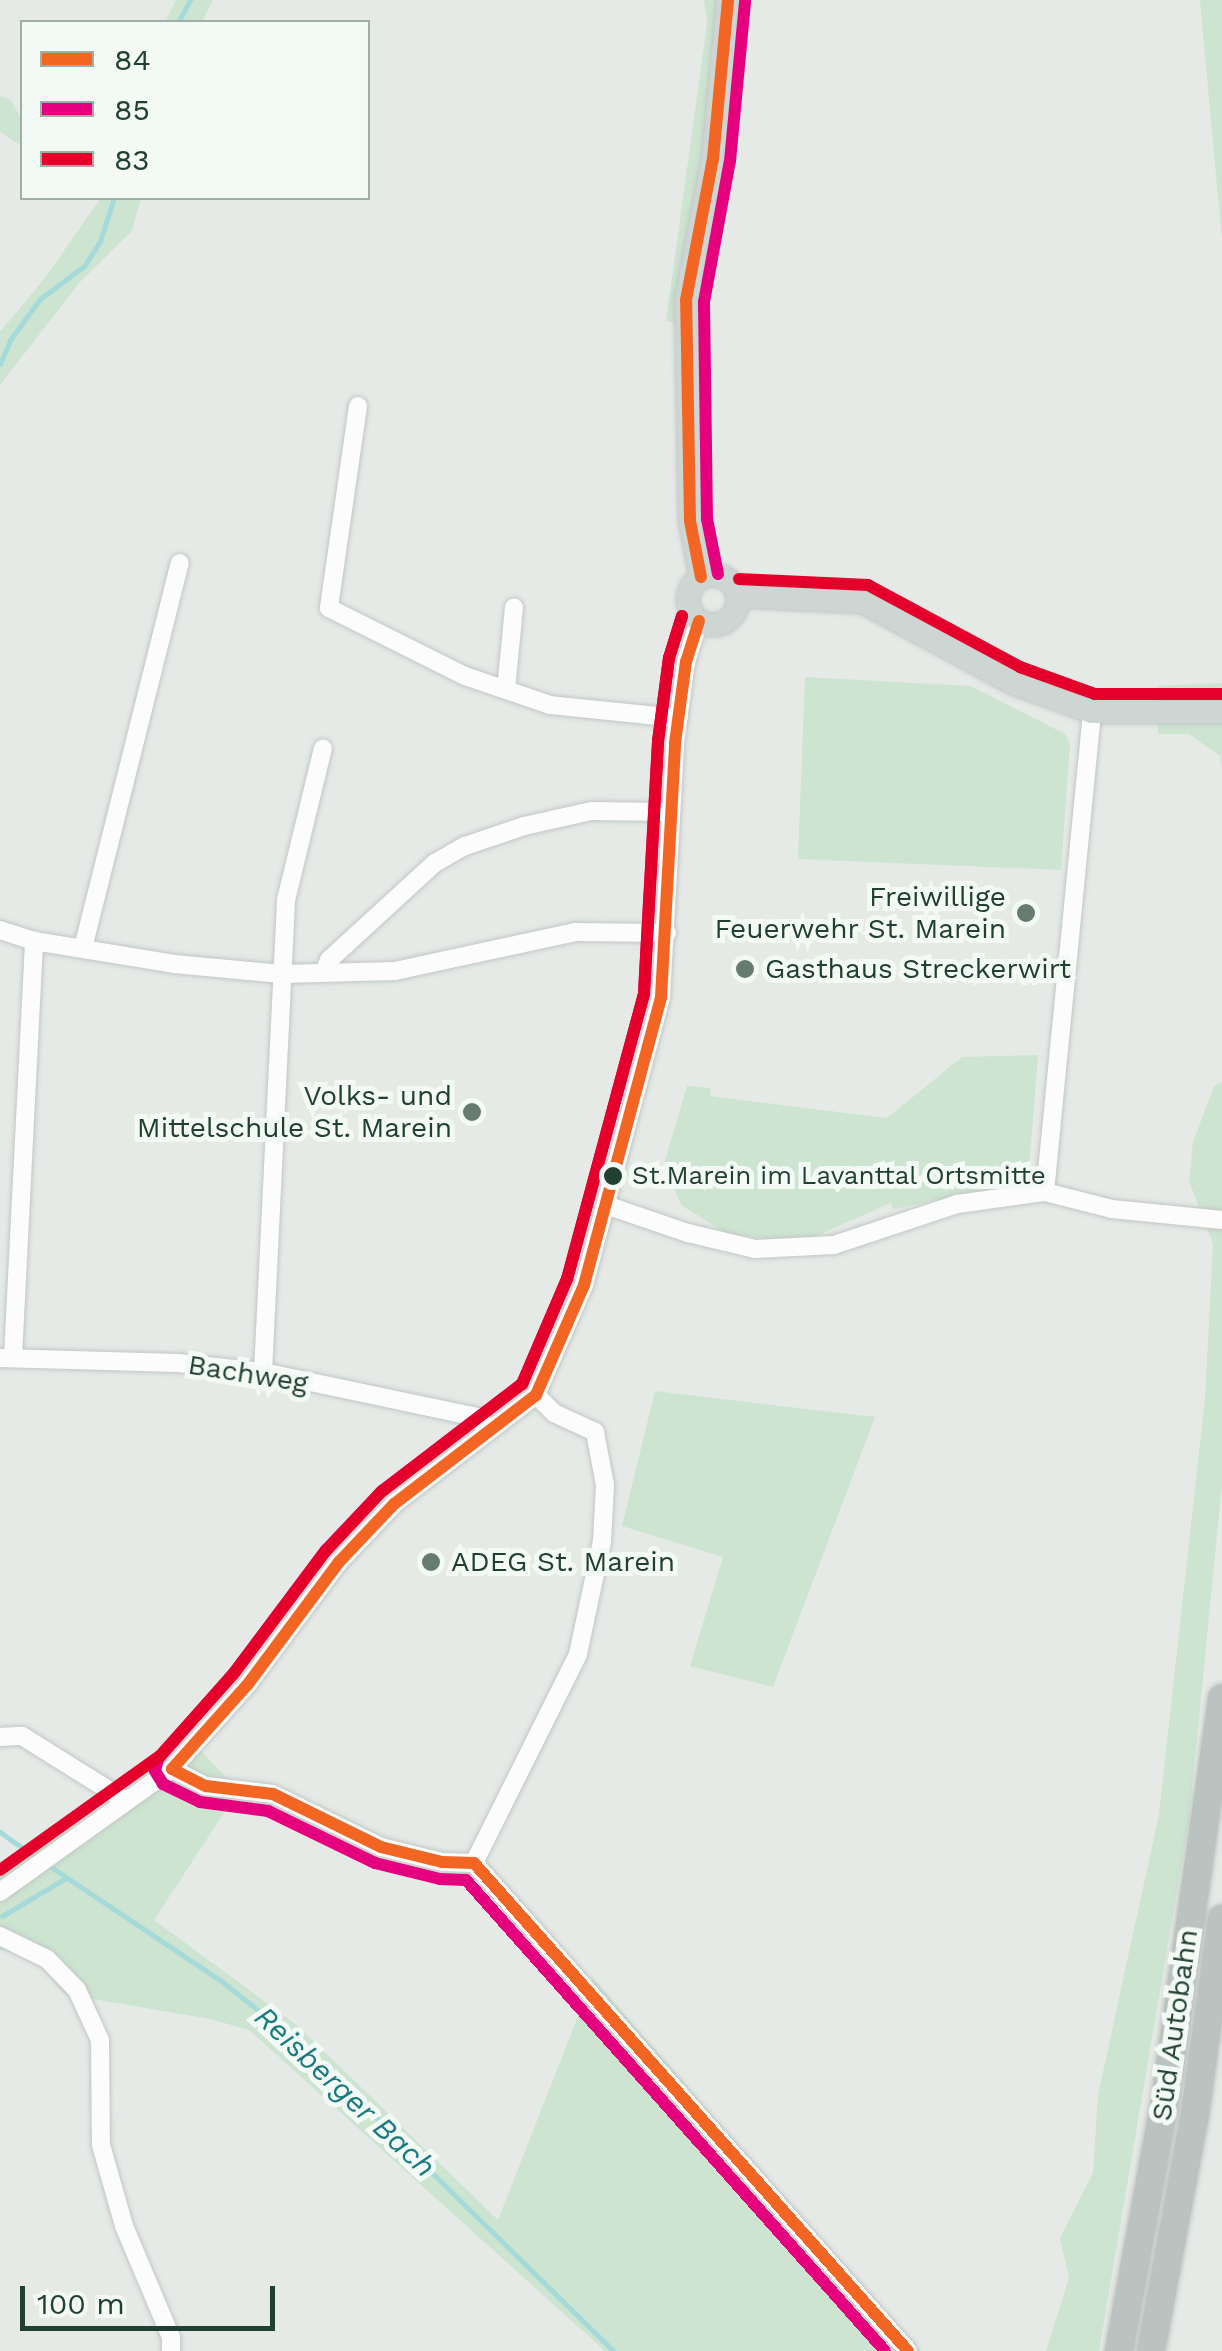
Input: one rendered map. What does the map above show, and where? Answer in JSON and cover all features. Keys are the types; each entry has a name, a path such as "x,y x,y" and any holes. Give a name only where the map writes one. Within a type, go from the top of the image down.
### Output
{"highway":[{"name":"Süd Autobahn","path":"1119,2351 1164,2108 1222,1698"},
{"name":"Süd Autobahn","path":"1151,2351 1195,2114 1222,1919"}],"main road":[{"path":"702,577 690,521 686,300 713,158 728,0"},
{"path":"738,596 737,606 726,621 699,621 688,602 691,587 702,577 720,576 738,596 863,602 1013,683 1092,712 1222,712"}],"street":[{"path":"358,406 329,608 465,676 506,690 587,712 678,718"},
{"path":"83,948 180,563"},
{"path":"506,690 514,607"},
{"path":"0,1892 172,1770 248,1684 339,1562 394,1504 487,1428 536,1395 584,1285 616,1152 661,996 678,718 686,662 699,621"},
{"path":"1045,1192 1092,712"},
{"path":"264,1372 286,900 323,748"},
{"path":"324,972 329,960 435,862 466,846 524,826 591,811 670,812"},
{"path":"0,930 34,941 174,964 282,974 395,971 575,932 667,933"},
{"path":"6,1358 34,941"},
{"path":"606,1205 688,1232 755,1248 834,1246 957,1204 1045,1192 1112,1209 1222,1220"},
{"name":"Bachweg","path":"6,1358 178,1363 264,1372 476,1417 487,1428"},
{"path":"474,1862 578,1654 602,1542 605,1485 595,1432 554,1413 536,1395"},
{"path":"0,1737 22,1736 126,1801"},
{"path":"172,1770 206,1786 273,1794 381,1848 442,1862 474,1862 908,2351"},
{"path":"0,1936 47,1959 77,1990 100,2040 101,2145 124,2226 171,2337 172,2351"}],"green space":[{"path":"176,0 213,0 203,20 166,20"},
{"path":"704,0 740,0 700,329 666,321 707,23"},
{"path":"1200,0 1222,0 1222,241 1201,12"},
{"path":"0,96 11,100 20,116 20,145 0,132"},
{"path":"100,200 140,200 132,231 80,282 0,385 0,332 44,279"},
{"path":"805,677 971,686 1065,734 1070,744 1061,870 798,859"},
{"path":"1222,683 1222,770 1220,756 1189,734 1158,734 1157,686"},
{"path":"1038,1055 1028,1182 893,1209 891,1203 800,1243 726,1233 681,1205 664,1164 687,1086 711,1088 710,1096 887,1118 962,1057"},
{"path":"1222,1082 1222,1484 1189,1820 1099,2351 1046,2351 1069,2278 1060,2238 1093,2173 1098,2095 1159,1814 1205,1398 1213,1244 1189,1181 1193,1142 1214,1086"},
{"path":"655,1391 875,1417 773,1687 690,1666 723,1557 622,1526"},
{"path":"198,1748 239,1790 154,1920 298,2026 498,2220 593,1978 877,2306 921,2351 605,2351 249,2030 210,2019 64,1994 31,1956 0,1950 0,1874"}],"waterway":[{"path":"179,20 190,0"},
{"path":"0,364 10,340 40,299 84,266 100,241 113,200"},
{"name":"Reisberger Bach","path":"0,1832 38,1859"},
{"name":"Reisberger Bach","path":"48,1865 220,1980 303,2046 613,2351"},
{"path":"2,1916 66,1878"}],"transit line":[{"name":"84","path":"701,577 690,521 686,300 713,159 728,0"},
{"name":"85","path":"718,574 707,519 704,302 730,161 745,2"},
{"name":"83","path":"739,579 868,585 1020,667 1095,694 1222,694"},
{"name":"85","path":"682,616 669,658 658,741 644,994 567,1279 522,1384 382,1491 326,1550 234,1673 158,1759 155,1771 163,1784 200,1802 268,1811 375,1863 440,1879 466,1880 885,2351"},
{"name":"83","path":"0,1870 160,1756 234,1673 325,1552 381,1492 522,1384 567,1279 644,994 658,741 669,658 682,616"},
{"name":"84","path":"172,1769 248,1684 339,1562 394,1504 536,1395 584,1285 661,997 675,743 686,662 699,621"},
{"name":"84","path":"172,1769 206,1786 273,1794 381,1847 442,1862 474,1863 908,2351"}],"place":[{"name":"Freiwillige Feuerwehr St. Marein","path":"1026,913"},
{"name":"Gasthaus Streckerwirt","path":"745,969"},
{"name":"Volks- und Mittelschule St. Marein","path":"472,1112"},
{"name":"St.Marein im Lavanttal Ortsmitte","path":"613,1176"},
{"name":"ADEG St. Marein","path":"431,1562"}]}
